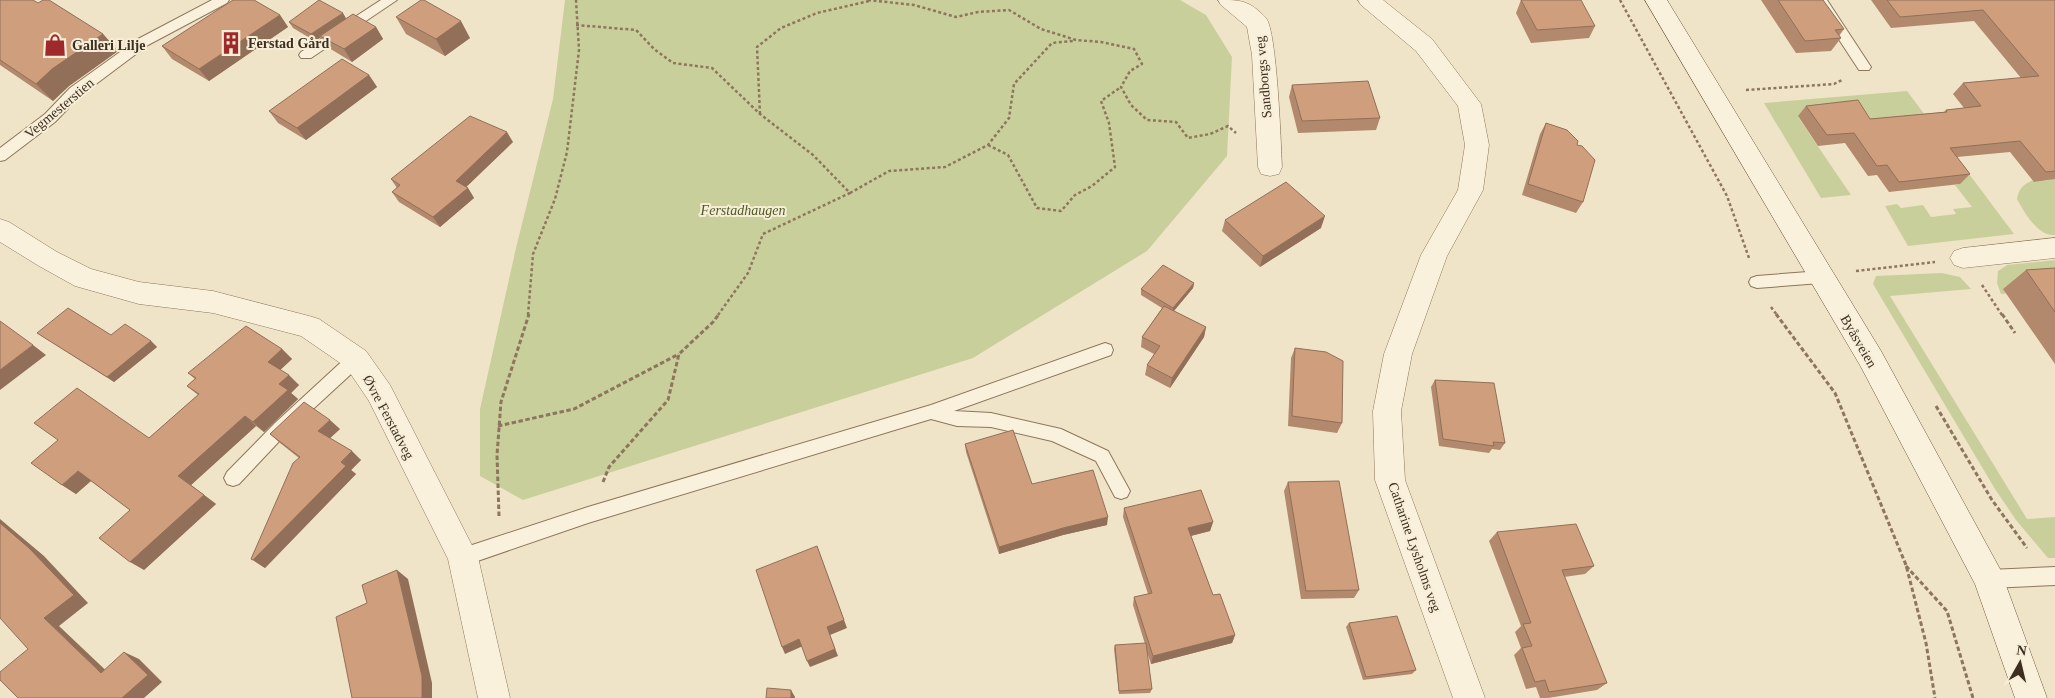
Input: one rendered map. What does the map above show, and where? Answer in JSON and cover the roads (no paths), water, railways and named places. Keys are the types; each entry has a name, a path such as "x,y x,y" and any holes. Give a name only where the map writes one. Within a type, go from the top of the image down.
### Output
{"street":[{"name":"Sandborgs veg","path":"1229,0 1258,24 1263,55 1269,158"},
{"name":"Catharine Lysholms veg","path":"1369,0 1424,45 1469,104 1477,145 1470,190 1434,255 1398,354 1387,411 1390,480 1469,698"},
{"name":"Byåsveien","path":"1656,0 1870,359 1989,579 2031,698"},
{"name":"Øvre Ferstadveg","path":"0,229 48,259 84,278 139,293 213,302 309,326 342,347 356,359 380,394 394,425 464,557 494,698"},
{"path":"1964,258 2055,248"}],"lane":[{"name":"Vegmesterstien","path":"0,156 50,118 75,92 143,42 222,0"},
{"path":"1820,0 1864,67"},
{"path":"306,55 381,2"},
{"path":"1757,282 1821,277"},
{"path":"464,557 588,515 931,412 1105,350"},
{"path":"233,478 280,428 356,359"},
{"path":"931,412 957,419 991,420 1054,434 1102,456 1121,491"},
{"path":"1989,579 2055,576"}],"place":[{"name":"Ferstad Gård","path":"231,43"},
{"name":"Galleri Lilje","path":"55,45"}],"park label":[{"name":"Ferstadhaugen","path":"743,210"}]}
